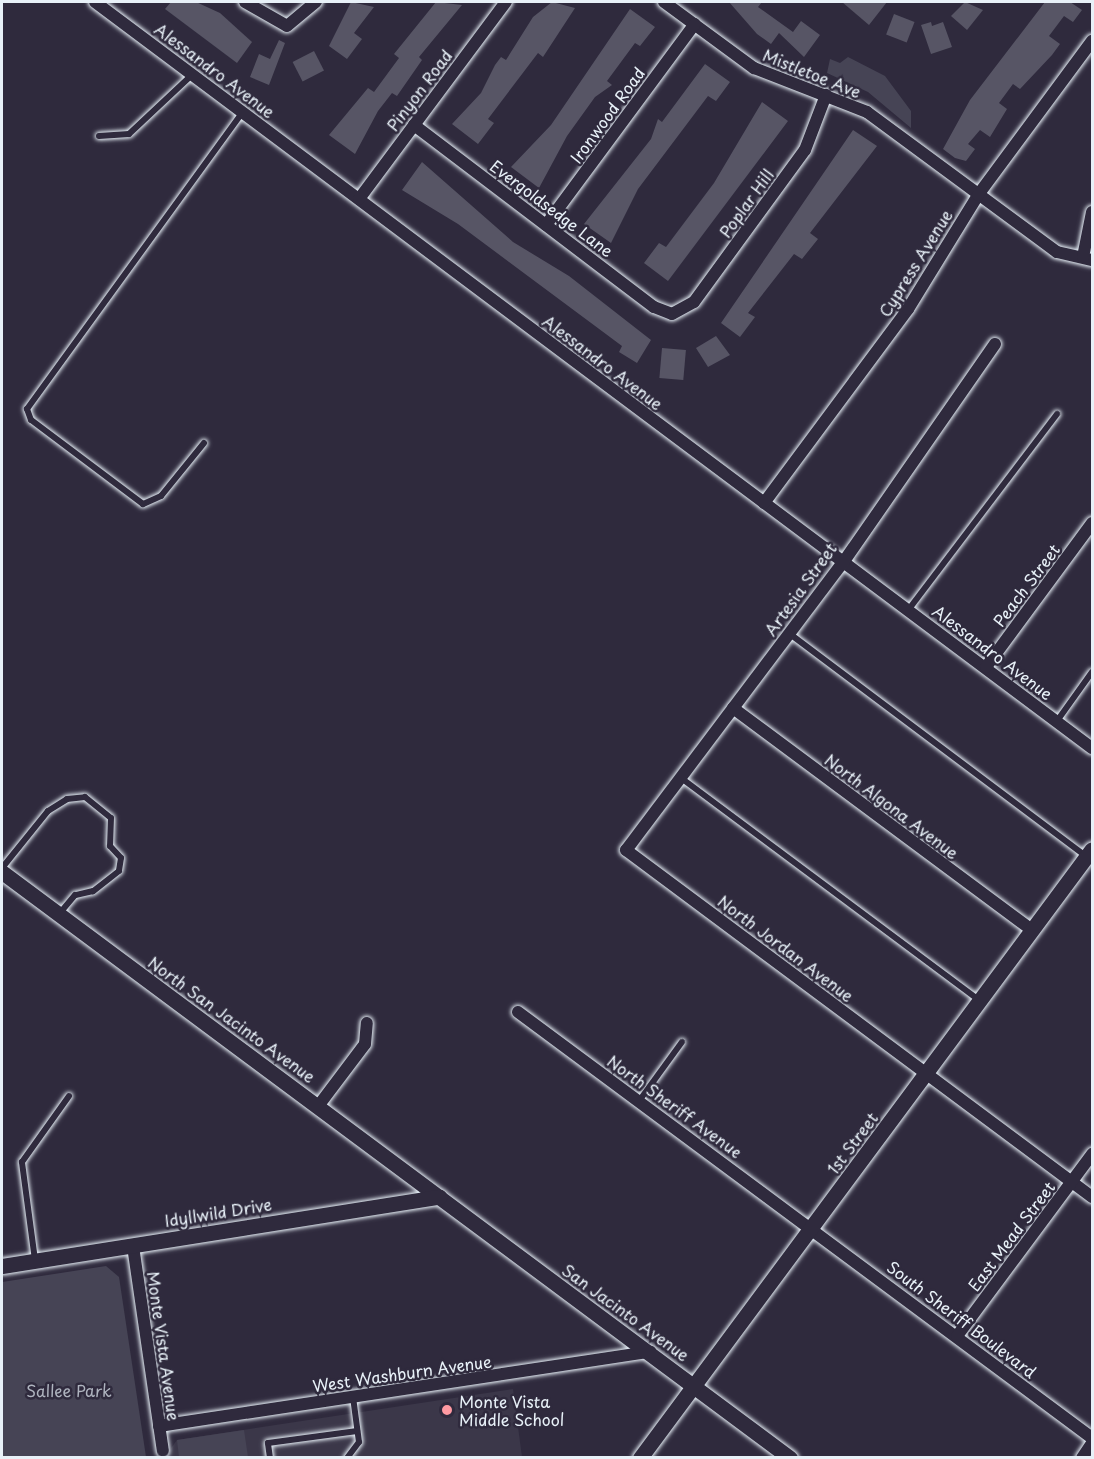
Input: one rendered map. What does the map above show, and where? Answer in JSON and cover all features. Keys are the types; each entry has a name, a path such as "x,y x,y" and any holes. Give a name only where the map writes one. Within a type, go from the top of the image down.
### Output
{"street":[{"name":"Alessandro Avenue","path":"95,2 1092,748"},
{"path":"245,2 287,26 316,2"},
{"name":"Pinyon Road","path":"359,199 506,2"},
{"name":"Mistletoe Ave","path":"664,2 754,68 867,112 1057,252 1088,258"},
{"name":"Ironwood Road","path":"546,225 694,24"},
{"name":"Cypress Avenue","path":"764,503 908,309 978,195 1092,41"},
{"name":"Poplar Hill","path":"672,314 694,302 805,150 826,95"},
{"name":"Evergoldsedge Lane","path":"414,125 654,307 672,314"},
{"path":"1088,258 1092,212"},
{"name":"Artesia Street","path":"626,850 844,561 995,344"},
{"name":"Peach Street","path":"986,667 1092,523"},
{"name":"North Algona Avenue","path":"733,708 1032,930"},
{"name":"North Jordan Avenue","path":"626,850 1092,1197"},
{"name":"1st Street","path":"640,1458 1090,853"},
{"name":"North San Jacinto Avenue","path":"2,870 440,1197"},
{"name":"North Sheriff Avenue","path":"518,1012 811,1228"},
{"path":"319,1105 365,1044 367,1023"},
{"name":"East Mead Street","path":"957,1336 1092,1155"},
{"name":"Idyllwild Drive","path":"2,1266 440,1197"},
{"name":"San Jacinto Avenue","path":"440,1197 790,1458"},
{"name":"South Sheriff Boulevard","path":"811,1228 1092,1438"},
{"name":"Monte Vista Avenue","path":"133,1246 163,1451"},
{"name":"West Washburn Avenue","path":"159,1426 650,1353"},
{"path":"1082,1458 1092,1443"}],"lane":[{"path":"99,135 129,134 193,74"},
{"path":"204,443 161,496 143,504 31,420 27,409 243,112"},
{"path":"909,609 1058,414"},
{"path":"789,633 1090,853"},
{"path":"1057,721 1092,672"},
{"path":"680,778 980,1001"},
{"path":"2,870 48,811 67,799 86,797 111,818 110,846 121,858 119,871 93,891 75,895 59,914"},
{"path":"639,1101 682,1042"},
{"path":"35,1261 22,1162 69,1096"},
{"path":"347,1458 359,1442 352,1397"},
{"path":"270,1458 268,1443 357,1431"}],"shaded area":[{"name":"Monte Vista Middle School","path":"513,1389 522,1457 164,1458 177,1440"}],"green space":[{"path":"848,57 885,76 911,111 911,128 868,92 827,73 830,59 840,63"},
{"name":"Sallee Park","path":"106,1266 119,1277 146,1457 2,1457 2,1282"},
{"path":"244,1430 248,1457 179,1457 177,1440"}],"building":[{"path":"171,2 196,2 220,13 252,42 237,63 165,9"},
{"path":"351,2 374,7 354,33 362,39 347,59 329,46"},
{"path":"436,2 462,5 419,57 422,60 397,96 392,93 378,111 355,154 329,135 368,88 374,92 399,58 394,54"},
{"path":"552,2 575,8 543,57 538,53 488,119 494,123 478,144 452,124 481,93 501,57 506,60 533,17"},
{"path":"729,2 762,2 758,7 793,32 801,21 820,35 804,57 779,33 771,44 757,34"},
{"path":"842,2 887,2 869,25"},
{"path":"965,2 983,10 967,30 951,16"},
{"path":"1045,2 1070,2 1082,10 1073,22 1064,16 1049,36 1060,44 1052,55 1020,89 1013,84 999,103 1007,109 990,137 980,130 968,144 975,149 966,161 955,158 943,149 970,100"},
{"path":"630,9 655,27 640,46 635,43 607,81 612,85 595,97 567,136 539,188 511,167 551,125"},
{"path":"894,14 915,22 907,42 886,35"},
{"path":"931,22 932,26 943,22 952,47 931,54 921,25"},
{"path":"279,40 285,43 269,85 250,77 259,54 270,59"},
{"path":"314,51 324,71 303,81 293,62"},
{"path":"705,64 730,82 716,101 708,96 638,189 611,243 584,224 651,139 658,119 662,122"},
{"path":"762,102 788,121 668,281 644,263 659,243 666,247 714,183"},
{"path":"853,130 877,146 810,233 818,239 802,259 794,254 748,313 755,317 740,337 721,323"},
{"path":"422,162 513,242 569,276 651,340 637,363 619,352 622,346 458,224 402,190"},
{"path":"716,336 730,355 708,367 696,348"},
{"path":"662,348 686,350 683,380 659,378"}],"place":[{"name":"Monte Vista Middle School","path":"447,1410"}]}
